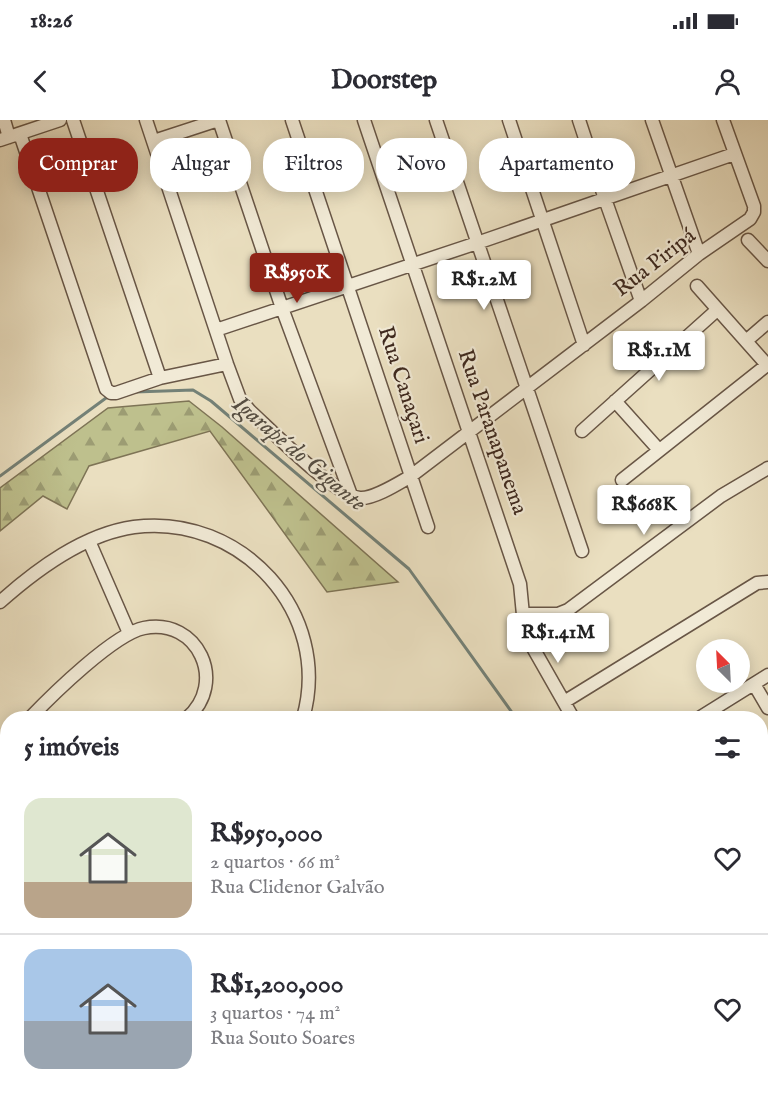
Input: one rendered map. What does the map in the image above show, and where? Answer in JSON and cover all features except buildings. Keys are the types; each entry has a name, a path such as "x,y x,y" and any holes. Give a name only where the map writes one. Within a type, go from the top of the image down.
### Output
{"street":[{"path":"4,120 106,389 111,393 116,393 160,378 227,364"},
{"path":"10,137 60,120"},
{"path":"74,120 160,378"},
{"path":"146,120 153,138"},
{"path":"163,138 219,120 282,308 351,495"},
{"name":"Rua Canaçari","path":"292,120 428,527"},
{"name":"Rua Paranapanema","path":"364,120 520,585 524,625 534,653 566,711"},
{"path":"436,120 582,551"},
{"path":"509,120 584,345"},
{"path":"579,120 604,199 641,301"},
{"path":"652,120 699,254"},
{"path":"216,330 734,154 723,120"},
{"name":"Rua Piripá","path":"351,495 365,498 411,476 527,389 699,254 750,219 754,206 734,154"},
{"path":"171,192 240,399 250,411 322,475 351,495"},
{"path":"748,240 768,261"},
{"path":"622,480 767,365 697,286"},
{"path":"582,431 717,310"},
{"path":"746,341 768,322"},
{"path":"615,401 659,450"},
{"path":"523,614 558,614 568,610 721,496 768,468"},
{"path":"0,602 46,566 89,541 110,532 148,526 178,527 221,540 258,565 274,582 286,600 304,640 308,662 304,711"},
{"path":"89,541 129,633"},
{"path":"570,711 757,583 767,582"},
{"path":"37,711 78,673 129,633 145,628 162,627 179,632 198,649 205,664 206,687 201,702 193,711"},
{"path":"710,711 768,675"},
{"path":"754,684 768,708"}],"green space":[{"path":"189,401 222,427 398,582 327,592 210,431 89,466 67,509 43,496 0,531 0,488 108,408"}],"waterway":[{"name":"Igarapé do Gigante","path":"135,392 193,390 211,401 409,569 511,711"},
{"name":"Igarapé do Gigante","path":"0,476 106,398 111,397"}]}
